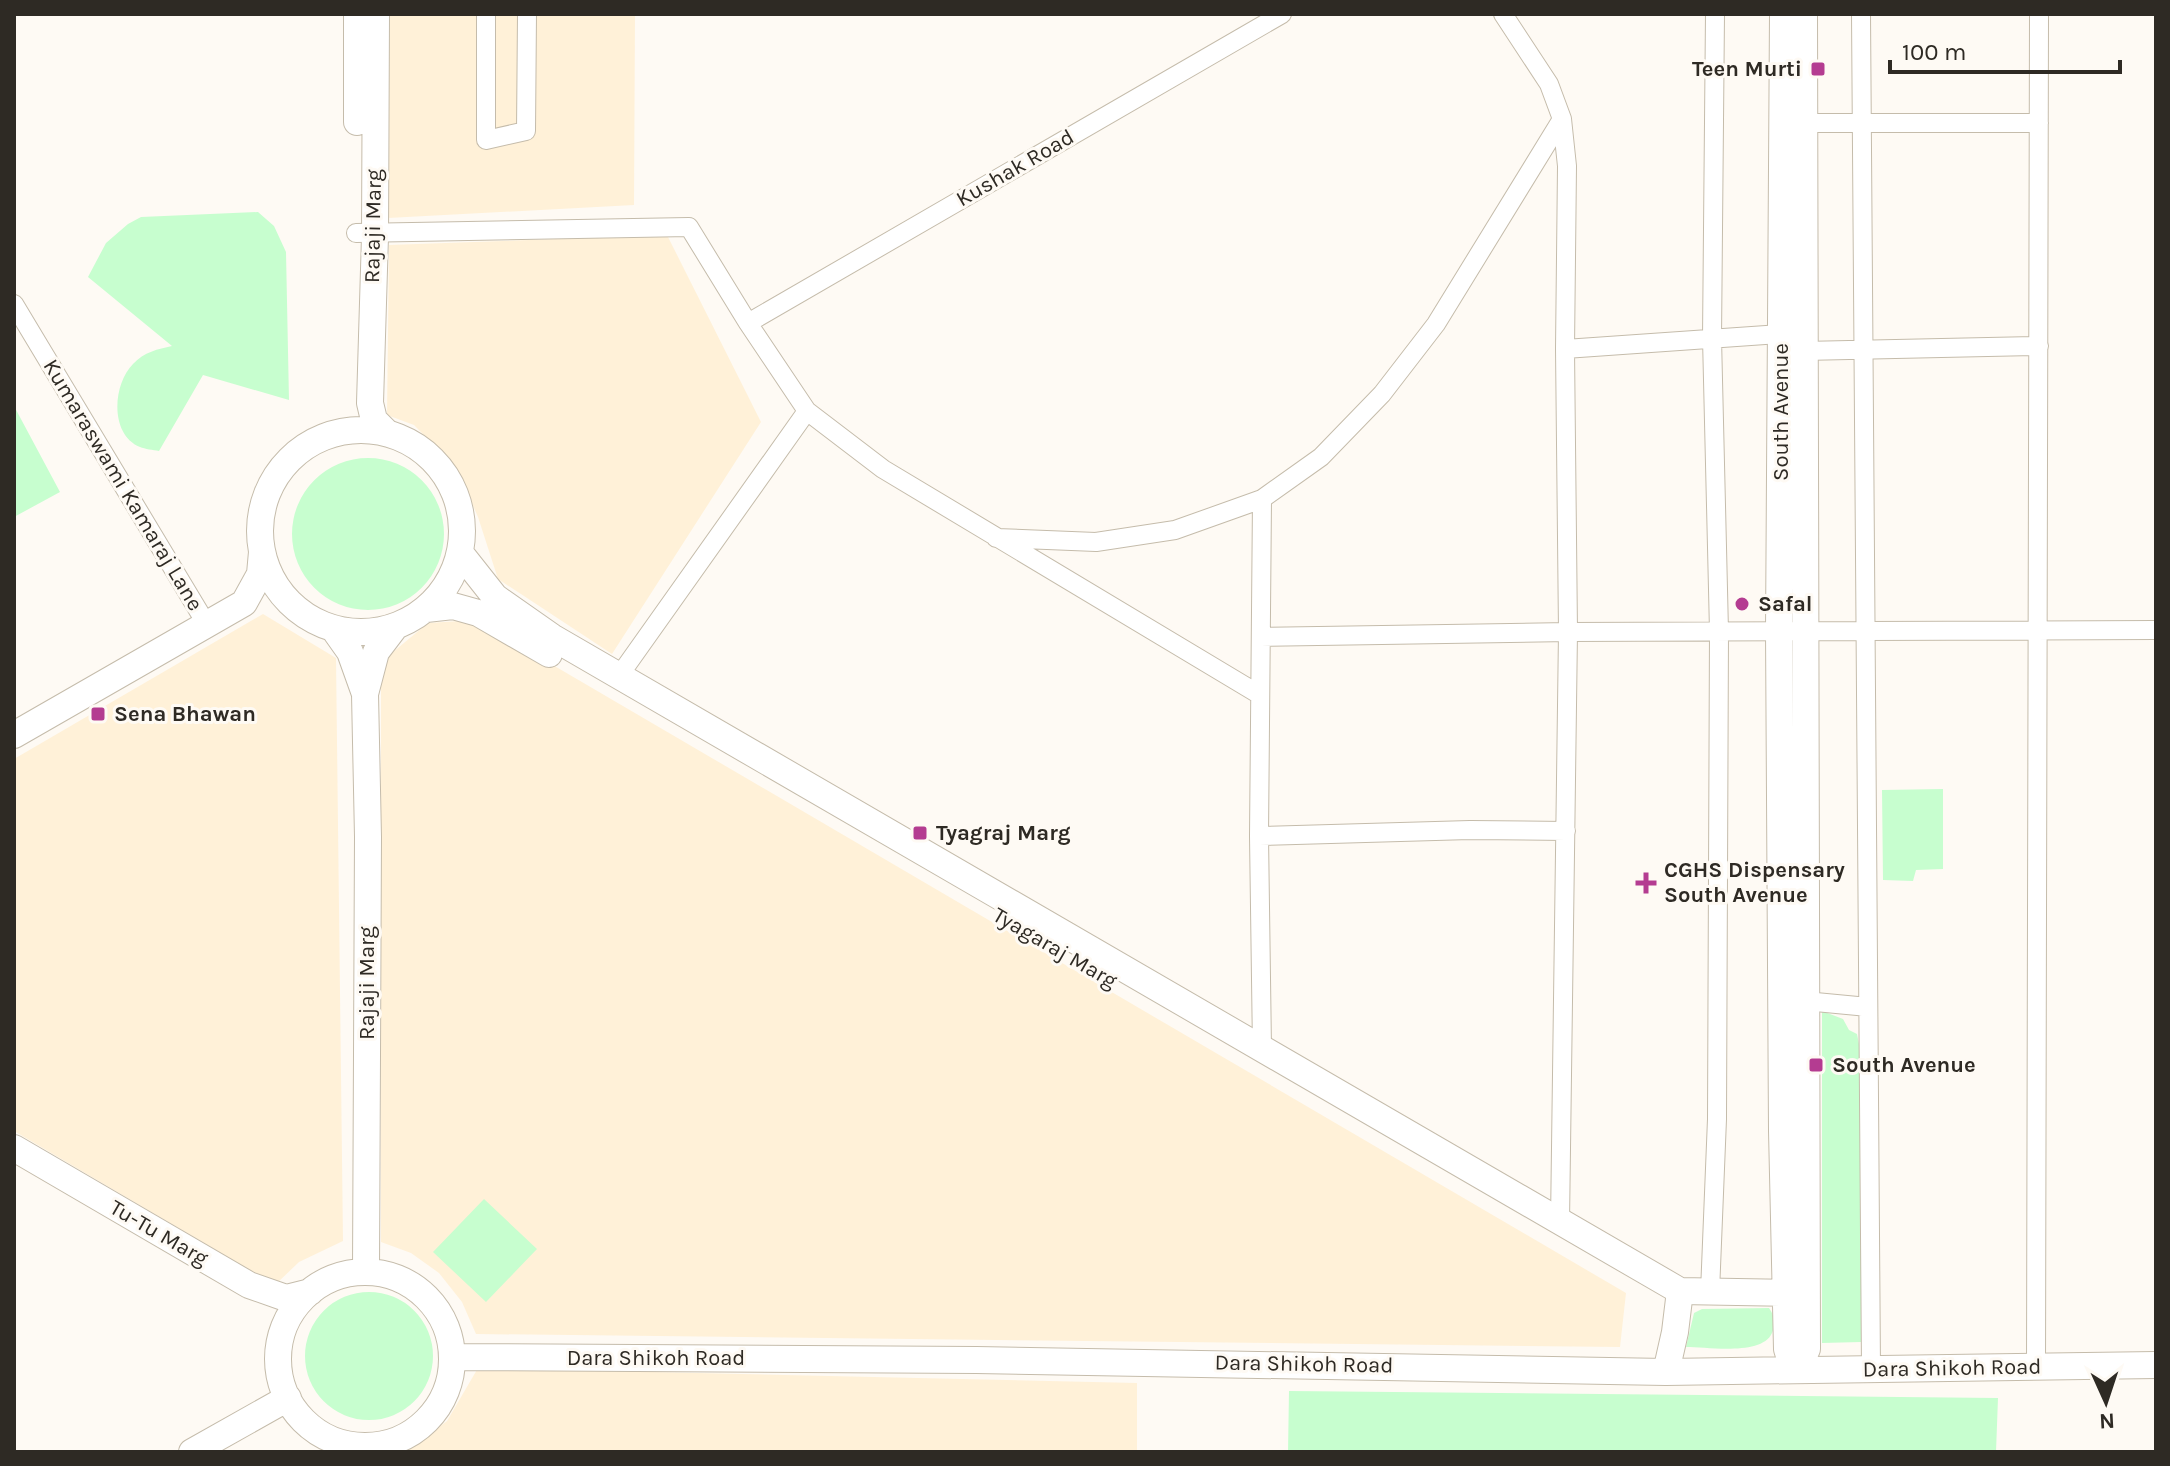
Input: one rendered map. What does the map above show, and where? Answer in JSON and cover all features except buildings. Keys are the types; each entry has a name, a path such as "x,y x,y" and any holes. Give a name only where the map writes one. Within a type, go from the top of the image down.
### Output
{"main road":[{"name":"Rajaji Marg","path":"357,14 370,403 374,420 387,433"},
{"name":"Rajaji Marg","path":"337,433 350,415 355,400 376,14"},
{"name":"South Avenue","path":"1783,14 1781,334 1805,1001 1796,1293 1787,1349 1797,1370"},
{"name":"South Avenue","path":"1796,1293 1791,631 1803,351 1804,14"},
{"path":"14,735 244,603 260,574 261,515 273,480 297,452 313,442 337,433 366,430 406,440 439,465 451,482 459,502 463,522 461,554 449,583 426,609 395,627 360,632 333,628 312,619 291,603 276,585 262,552"},
{"name":"Tyagaraj Marg","path":"461,554 489,606 1591,1259 1680,1299 1710,1292 1796,1293"},
{"path":"244,603 291,603"},
{"name":"Tyagaraj Marg","path":"426,609 489,606 552,637 1560,1222 1680,1299"},
{"name":"Rajaji Marg","path":"366,1272 368,837 365,694 376,652 395,627"},
{"name":"Rajaji Marg","path":"333,628 350,652 365,694"},
{"name":"Tu-Tu Marg","path":"14,1148 249,1285 286,1298 310,1292"},
{"name":"Tu-Tu Marg","path":"14,1158 261,1306 273,1323 279,1345"},
{"path":"366,1272 403,1281 433,1304 450,1338 453,1357 450,1380 441,1402 426,1420 408,1434 386,1443 363,1446 313,1432 288,1398 280,1372 279,1345 285,1325 310,1292 336,1277 366,1272"},
{"path":"1666,1372 1680,1299"},
{"name":"Dara Shikoh Road","path":"453,1357 961,1359 1666,1372 2156,1365"},
{"path":"192,1452 288,1398"}],"street":[{"path":"486,14 486,140 526,131 527,14"},
{"name":"Kushak Road","path":"748,323 1282,14"},
{"path":"1503,14 1549,84 1562,119 1567,166 1568,632 1560,1222"},
{"path":"1710,1292 1717,1119 1719,631 1712,338 1715,14"},
{"path":"1861,14 1871,1369"},
{"path":"2036,1367 2039,14"},
{"path":"993,538 1096,542 1175,530 1262,499 1321,457 1382,394 1436,324 1562,119"},
{"path":"1803,123 2039,123"},
{"path":"365,233 689,227 807,411 883,469 993,538 1260,695"},
{"name":"Kumaraswami Kamaraj Lane","path":"14,304 207,625"},
{"path":"1565,349 1781,334"},
{"path":"1803,351 2039,346"},
{"path":"619,676 807,411"},
{"path":"1262,499 1259,836 1262,1049"},
{"path":"1261,637 1568,632 2156,630"},
{"path":"1259,836 1455,830 1566,831"},
{"path":"1805,1001 1868,1007"}],"shaded area":[{"path":"388,14 635,14 634,205 388,218"},
{"path":"667,235 761,422 612,654 498,579 478,517 457,469 414,425 387,415 389,245"},
{"path":"263,614 336,658 343,1241 299,1262 275,1285 14,1131 14,759"},
{"path":"476,620 1626,1293 1620,1347 476,1334 462,1302 439,1273 411,1253 381,1242 381,662 428,623"},
{"path":"478,1368 1137,1383 1137,1452 406,1452 447,1421"}],"green space":[{"path":"258,212 274,226 286,252 289,400 203,375 159,451 140,447 130,441 119,420 117,408 121,384 133,364 142,357 172,346 88,277 106,243 141,217"},
{"path":"14,406 60,492 14,517"},
{"path":"368,458 397,464 422,480 438,505 444,534 438,563 422,588 397,604 368,610 339,604 314,588 298,563 292,534 298,505 314,480 339,464"},
{"path":"1943,789 1943,869 1916,870 1913,881 1883,880 1882,790"},
{"path":"1822,1011 1843,1019 1849,1030 1857,1034 1859,1044 1863,1262 1861,1342 1822,1343"},
{"path":"484,1199 537,1249 486,1302 433,1252"},
{"path":"369,1292 394,1296 415,1310 429,1331 433,1356 429,1381 415,1402 394,1416 369,1420 344,1416 323,1402 309,1381 305,1356 309,1331 323,1310 344,1296"},
{"path":"1769,1308 1774,1320 1772,1333 1757,1345 1734,1349 1686,1347 1694,1313 1702,1309"},
{"path":"1289,1391 1998,1398 1996,1452 1288,1452"}],"place":[{"name":"Teen Murti","path":"1818,69"},
{"name":"Safal","path":"1742,604"},
{"name":"Sena Bhawan","path":"98,714"},
{"name":"Tyagraj Marg","path":"920,833"},
{"name":"CGHS Dispensary South Avenue","path":"1646,883"},
{"name":"South Avenue","path":"1816,1065"}]}
